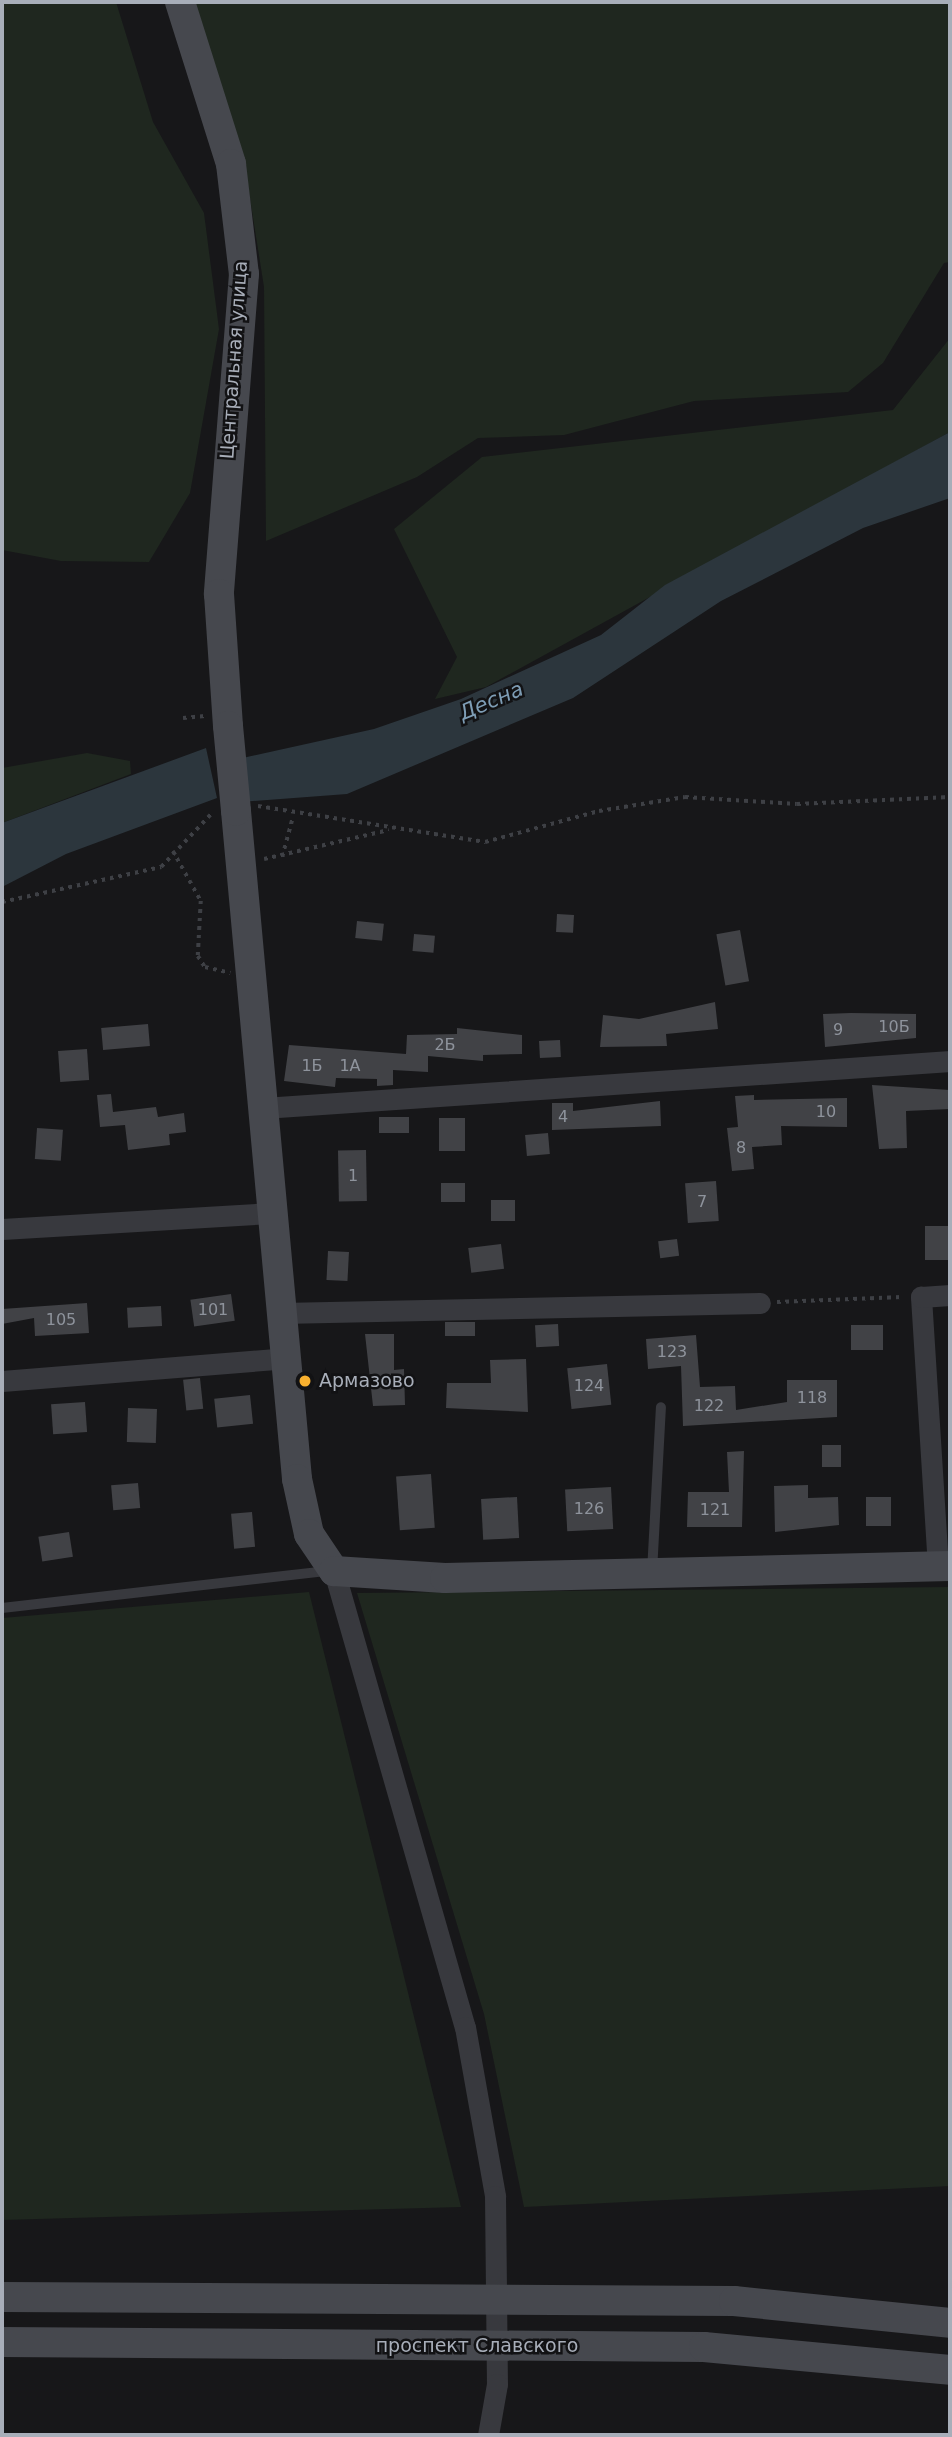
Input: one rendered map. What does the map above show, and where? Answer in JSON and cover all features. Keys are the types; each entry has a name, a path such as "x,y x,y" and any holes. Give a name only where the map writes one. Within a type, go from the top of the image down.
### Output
{"street":[{"name":"Центральная улица","path":"180,2 231,163 244,274 219,594 228,726 239,808 250,970 297,1479 309,1534 334,1571"},
{"path":"263,1108 950,1061"},
{"path":"2,1229 272,1213"},
{"path":"488,2435 497,2347 495,2196 465,2027 334,1571 392,1578 944,1567 921,1297 950,1295"},
{"path":"281,1313 760,1303"},
{"path":"2,1381 285,1358"},
{"path":"2,2297 734,2301 950,2323"},
{"name":"проспект Славского","path":"2,2342 704,2347 950,2370"}],"lane":[{"path":"652,1574 662,1407"},
{"path":"2,1608 279,1572 334,1571"}],"path":[{"path":"2,902 161,867 173,851 214,811 239,808 485,842 599,811 685,797 797,804 950,797"},
{"path":"293,816 282,857 390,830"},
{"path":"173,851 201,901 198,956 205,967 221,974 250,970"},
{"path":"760,1303 921,1297"}],"shaded area":[{"path":"2,2 116,2 153,122 204,213 219,329 190,493 149,562 61,561 2,550"},
{"path":"193,2 950,2 950,262 944,263 883,363 848,392 694,401 564,435 478,438 417,477 266,541 264,287 243,154"},
{"path":"950,338 950,432 486,687 435,699 457,657 394,529 482,457 893,410"},
{"path":"87,753 130,761 131,774 2,823 2,768"},
{"path":"950,1587 950,2186 524,2207 484,2014 357,1593"},
{"path":"309,1592 461,2207 2,2220 2,1618"}],"water":[{"name":"Десна","path":"950,432 950,498 863,528 721,601 573,698 347,794 241,802 238,759 374,729 461,699 601,635 665,585"},
{"path":"206,748 217,798 66,854 2,887 2,823"}],"building":[{"path":"557,914 574,915 573,933 556,932"},
{"path":"357,921 384,924 382,941 355,938"},
{"path":"740,930 749,981 725,985 716,934"},
{"path":"414,934 435,936 433,953 413,951"},
{"path":"715,1002 718,1029 666,1034 667,1046 600,1047 603,1015 639,1019"},
{"path":"823,1014 916,1014 916,1038 825,1047"},
{"path":"148,1024 150,1046 103,1050 101,1028"},
{"path":"457,1028 522,1035 522,1054 483,1055 483,1061 428,1056 428,1072 393,1070 393,1085 377,1086 377,1079 336,1078 335,1087 284,1081 289,1045 406,1054 407,1035 457,1034"},
{"path":"560,1040 561,1057 540,1058 539,1041"},
{"path":"87,1049 89,1080 60,1082 58,1051"},
{"path":"872,1085 950,1090 950,1109 906,1111 907,1148 879,1149"},
{"path":"111,1094 113,1112 156,1107 158,1117 184,1113 186,1132 169,1134 170,1145 128,1150 125,1125 100,1127 97,1095"},
{"path":"754,1095 754,1100 847,1098 847,1127 781,1126 782,1145 752,1147 754,1169 732,1171 727,1128 738,1127 735,1096"},
{"path":"660,1101 661,1126 552,1130 552,1103 573,1103 573,1111"},
{"path":"379,1117 409,1117 409,1133 379,1133"},
{"path":"439,1118 465,1118 465,1151 439,1151"},
{"path":"37,1128 63,1130 61,1161 35,1159"},
{"path":"548,1133 550,1154 527,1156 525,1135"},
{"path":"338,1150 366,1150 367,1201 339,1201"},
{"path":"716,1181 719,1221 688,1223 685,1183"},
{"path":"441,1183 465,1183 465,1202 441,1202"},
{"path":"491,1200 515,1200 515,1221 491,1221"},
{"path":"925,1226 950,1226 950,1260 925,1260"},
{"path":"677,1239 679,1256 660,1258 658,1241"},
{"path":"501,1244 504,1269 471,1273 468,1248"},
{"path":"328,1251 349,1252 347,1281 326,1280"},
{"path":"231,1294 235,1321 194,1326 190,1300"},
{"path":"87,1303 89,1333 35,1336 34,1318 2,1324 2,1309"},
{"path":"161,1306 162,1326 128,1328 127,1308"},
{"path":"445,1322 475,1322 475,1336 445,1336"},
{"path":"558,1324 559,1346 536,1347 535,1325"},
{"path":"851,1325 883,1325 883,1350 851,1350"},
{"path":"365,1334 394,1334 394,1370 404,1369 405,1405 373,1406"},
{"path":"696,1335 700,1387 735,1386 736,1410 787,1402 787,1380 837,1380 837,1417 683,1426 681,1366 648,1369 646,1339"},
{"path":"526,1359 528,1412 446,1408 447,1383 491,1383 490,1360"},
{"path":"607,1364 611,1405 572,1409 567,1368"},
{"path":"200,1378 203,1409 186,1411 183,1380"},
{"path":"250,1395 253,1424 217,1428 214,1399"},
{"path":"85,1402 87,1432 53,1434 51,1404"},
{"path":"128,1408 157,1409 156,1443 127,1442"},
{"path":"822,1445 841,1445 841,1467 822,1467"},
{"path":"744,1451 742,1527 687,1527 688,1492 729,1492 727,1452"},
{"path":"431,1474 435,1528 400,1530 396,1476"},
{"path":"138,1483 140,1508 113,1510 111,1485"},
{"path":"808,1485 808,1498 838,1497 839,1525 775,1532 774,1486"},
{"path":"611,1487 613,1529 567,1531 565,1489"},
{"path":"517,1497 519,1538 483,1540 481,1499"},
{"path":"866,1497 891,1497 891,1526 866,1526"},
{"path":"252,1512 255,1547 234,1549 231,1514"},
{"path":"69,1532 73,1557 42,1562 38,1537"}],"place":[{"name":"Армазово","path":"305,1381"}]}
